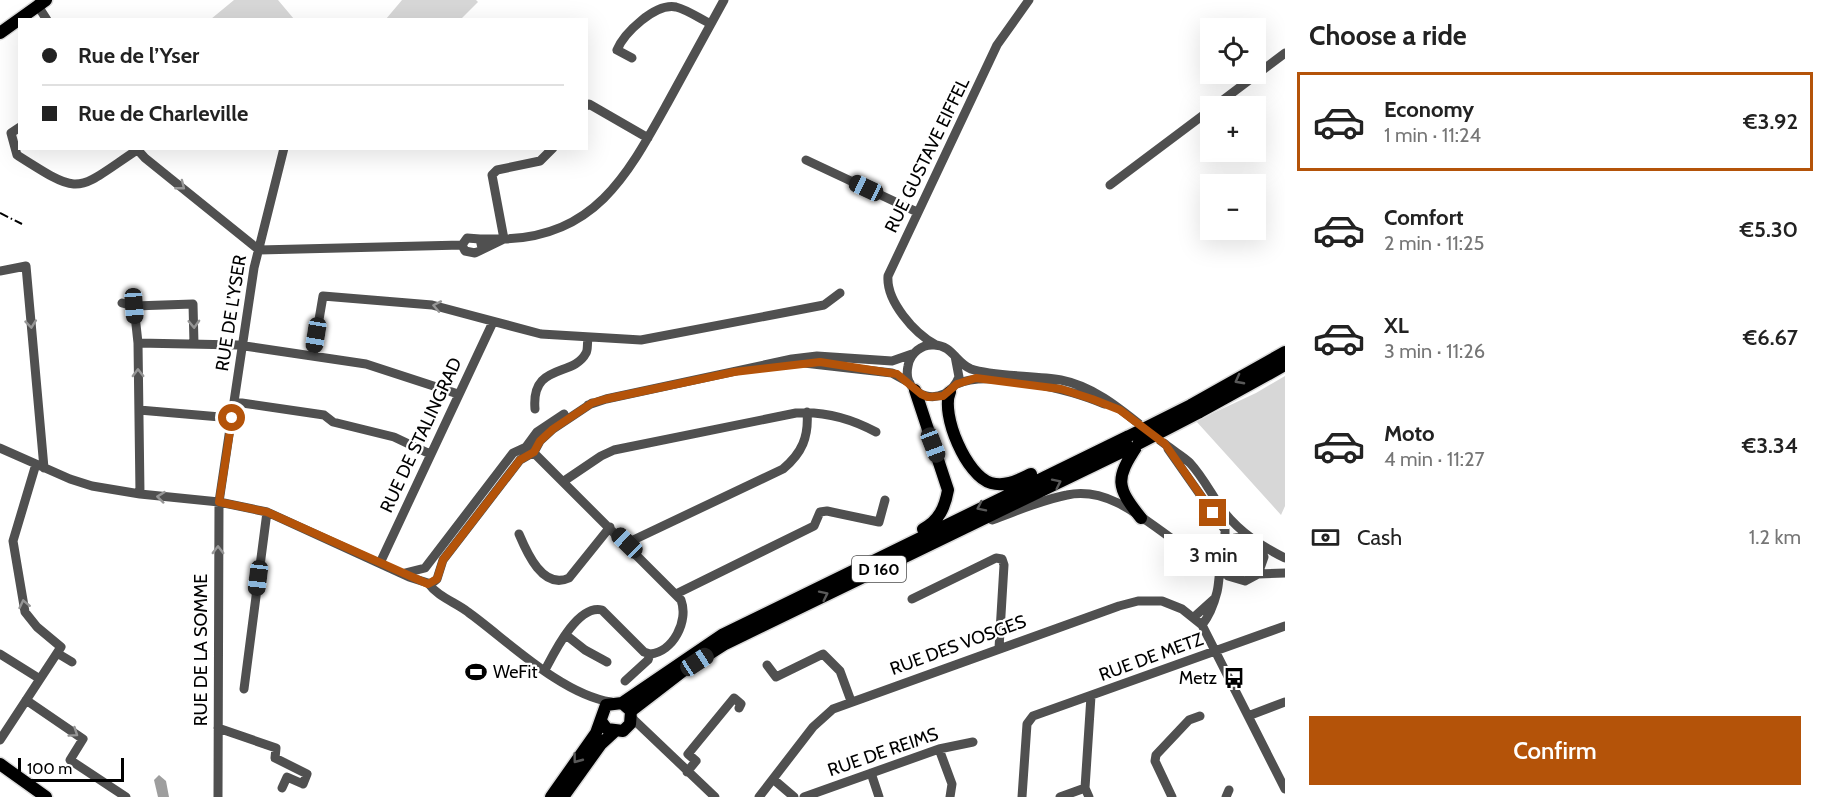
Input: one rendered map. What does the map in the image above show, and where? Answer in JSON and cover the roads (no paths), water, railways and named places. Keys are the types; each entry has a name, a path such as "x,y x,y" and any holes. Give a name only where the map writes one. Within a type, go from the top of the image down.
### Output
{"main road":[{"path":"0,23 39,2"},
{"path":"19,18 39,2"},
{"path":"0,33 18,19"},
{"name":"D 160","path":"1194,409 1285,352"},
{"name":"D 160","path":"623,716 682,671 725,644 958,530 1285,365"},
{"path":"871,560 928,526 939,516 946,504 945,477 913,387"},
{"path":"953,388 948,409 966,461 977,475 990,483 1006,485 1075,456 1095,452"},
{"path":"1133,440 1125,461 1122,483 1129,502 1141,518"},
{"name":"D 160","path":"563,797 623,716 722,634 1095,452 1133,440"},
{"path":"601,717 607,729 623,716"},
{"path":"601,717 623,716"},
{"path":"551,797 596,733 601,717"},
{"path":"0,764 46,797"}],"street":[{"path":"462,245 467,238 481,243 542,235 556,230 597,206 626,174 724,0"},
{"name":"RUE GUSTAVE EIFFEL","path":"936,345 914,326 891,297 887,285 888,276 997,45 1029,0"},
{"path":"39,2 46,18"},
{"path":"632,58 616,50 623,35 665,7 676,7 711,24"},
{"path":"1228,96 1285,53"},
{"path":"588,105 648,138"},
{"path":"1110,186 1200,118"},
{"path":"18,128 11,133 17,154 64,184 76,187 86,184 136,150"},
{"name":"RUE DE L’YSER","path":"138,150 259,250 254,268 219,502"},
{"path":"284,150 259,250 462,245"},
{"path":"504,239 492,175 496,170 540,161 551,150"},
{"path":"806,160 917,212"},
{"path":"462,245 469,253 475,253 481,243"},
{"path":"0,271 26,266 40,466 14,541 25,612 72,662"},
{"path":"313,355 323,296 432,304 541,334 588,339 641,340 824,305 840,293"},
{"path":"123,303 134,306 193,304 194,344"},
{"path":"134,306 138,343 140,494"},
{"name":"RUE DE STALINGRAD","path":"380,563 493,322"},
{"path":"913,387 907,368 916,352 914,326"},
{"path":"535,410 534,397 541,381 577,362 586,353 588,339"},
{"path":"138,343 242,346 366,363 458,394"},
{"path":"0,448 92,486 140,494 219,502 267,512 426,583 435,582 443,560 507,475 520,460 533,450 537,432 553,421 592,403 734,372 816,356 892,361 906,358 936,345 950,350 971,369 1064,380 1095,393 1120,410 1191,464 1224,512 1254,542 1264,557 1258,574"},
{"path":"953,388 960,370 955,356"},
{"path":"734,372 820,362 892,372 904,377 913,387 936,397 976,378 1061,389 1120,410"},
{"path":"234,402 324,415 333,422 394,437 430,454"},
{"path":"139,410 232,418"},
{"path":"564,481 614,450 736,424 807,412 819,412 855,421 876,432"},
{"path":"627,543 783,469 798,457 808,425 807,412"},
{"path":"1165,444 1225,530 1222,553 1227,576 1215,596 1194,617"},
{"path":"533,450 678,593 684,608 683,626 657,654 644,652 602,610 589,609 566,635 545,670"},
{"path":"450,599 438,594 421,575 513,453 533,450"},
{"path":"958,530 1068,494 1084,493 1113,500 1227,576 1245,581 1258,574 1285,573"},
{"path":"678,593 814,526 820,512 827,511 879,522 885,500"},
{"name":"RUE DE LA SOMME","path":"218,797 219,502"},
{"path":"244,689 267,512"},
{"path":"519,534 526,552 536,566 554,582 560,582 575,571 610,527"},
{"path":"1196,555 1208,559 1222,553 1242,538 1285,558"},
{"path":"912,598 996,558 1002,559 1004,565 999,648"},
{"path":"403,573 434,568 441,589 450,599 528,662 623,716 644,731 715,797"},
{"path":"1202,625 1211,612 1215,596 1227,576"},
{"name":"RUE DES VOSGES","path":"759,797 823,716 851,701 1138,601 1151,600 1172,604 1194,617 1202,625 1248,716 1282,776 1285,789"},
{"name":"RUE DE METZ","path":"1022,797 1028,719 1285,626"},
{"path":"566,635 585,650 607,662"},
{"path":"0,740 59,650"},
{"path":"0,654 40,679"},
{"path":"625,681 648,660 650,654"},
{"path":"767,664 776,677 823,654 840,671 851,701"},
{"path":"587,695 601,717"},
{"path":"1060,797 1087,793 1091,696"},
{"path":"687,772 696,761 688,754 734,698 741,704 739,708"},
{"path":"26,700 83,740 70,760 126,797"},
{"path":"1248,716 1285,702"},
{"path":"1172,797 1155,760 1156,755 1189,720 1200,716"},
{"path":"218,728 276,748 275,758 307,774 303,784 287,777 282,788"},
{"name":"RUE DE REIMS","path":"804,797 939,749 973,742"},
{"path":"939,749 952,784 950,797"},
{"path":"872,773 879,797"},
{"path":"773,779 794,797"}],"railway":[{"path":"0,213 22,224"}],"place":[{"name":"WeFit","path":"476,672"},
{"name":"Metz","path":"1234,678"}]}
